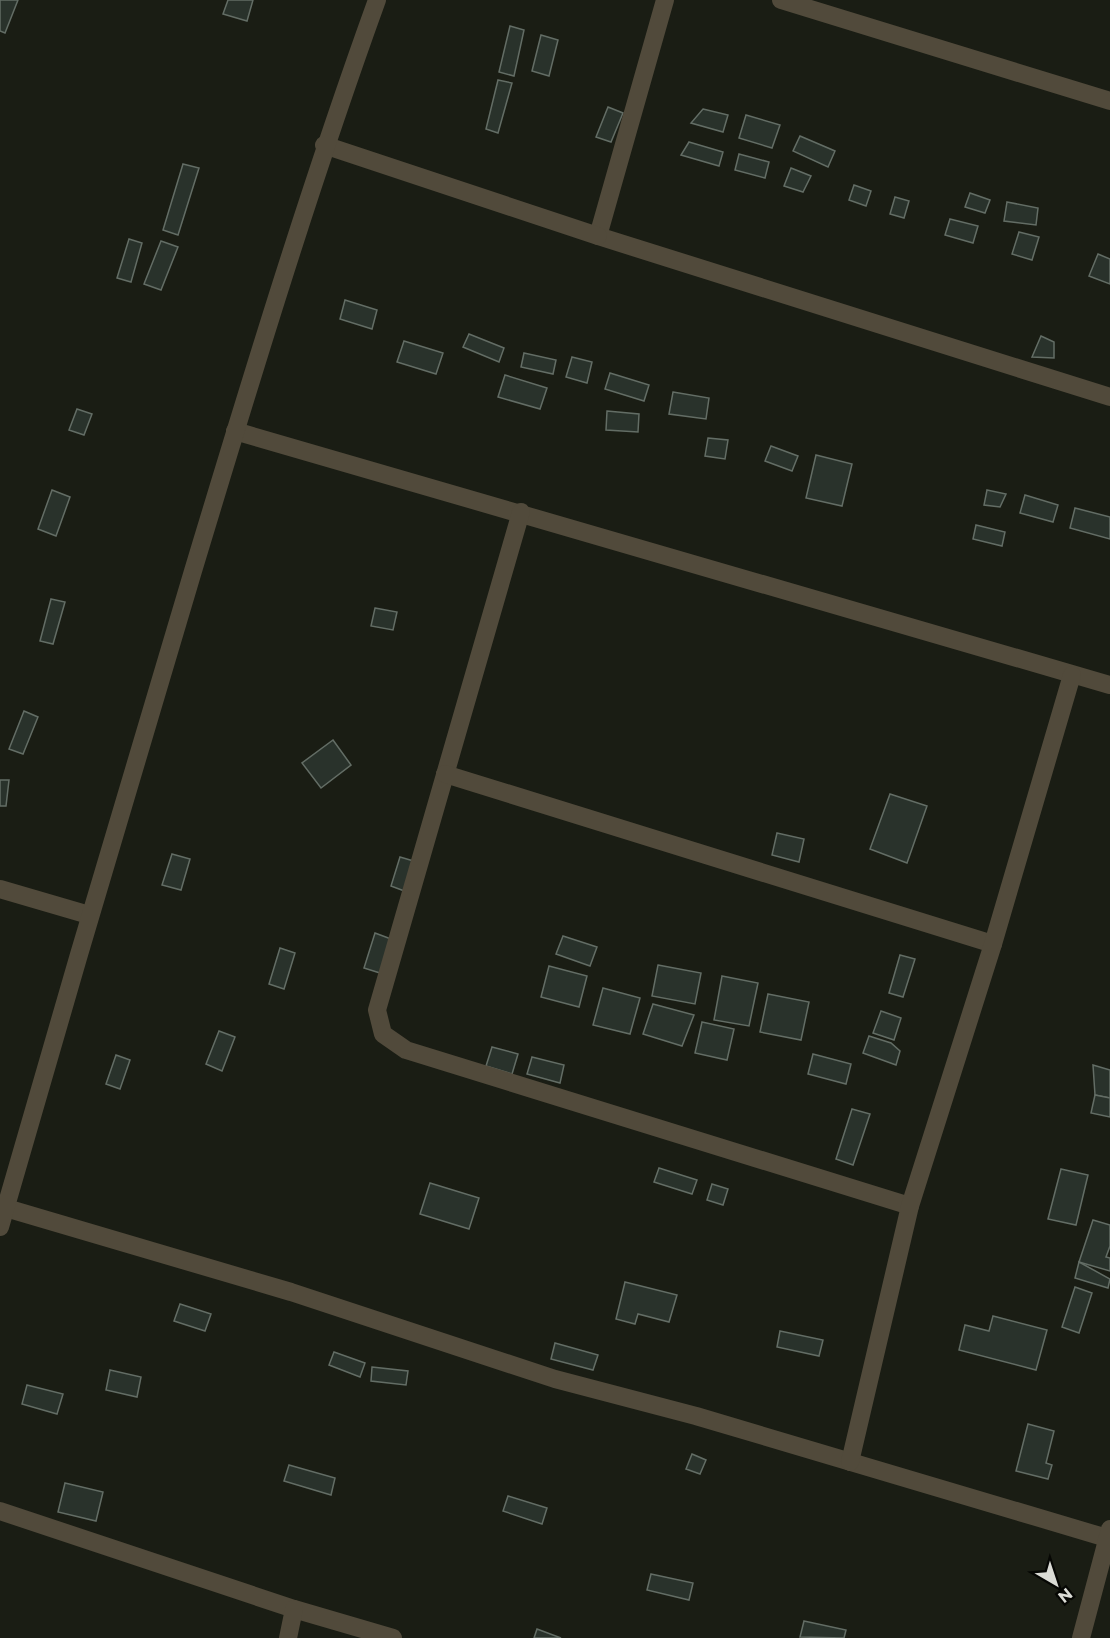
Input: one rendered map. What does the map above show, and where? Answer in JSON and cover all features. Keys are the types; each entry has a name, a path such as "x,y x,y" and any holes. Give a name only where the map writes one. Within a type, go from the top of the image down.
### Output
{"street":[{"path":"0,1227 89,915 235,431 324,146 377,0"},
{"path":"598,236 665,0"},
{"path":"781,0 1110,101"},
{"path":"324,146 598,236 1110,397"},
{"path":"235,431 521,512 1110,685"},
{"path":"521,512 377,1010 383,1034 406,1050 910,1206"},
{"path":"850,1462 910,1206 993,944 1072,675"},
{"path":"445,774 993,944"},
{"path":"0,889 89,915"},
{"path":"6,1208 291,1292 555,1379 696,1416 850,1462 1109,1534 1081,1638"},
{"path":"0,1511 294,1609 393,1638"},
{"path":"288,1638 294,1609"}],"building":[{"path":"0,0 18,0 5,33 0,31"},
{"path":"228,0 253,0 247,21 223,14"},
{"path":"510,26 524,30 514,76 499,72"},
{"path":"541,35 558,40 549,76 532,71"},
{"path":"498,80 512,83 498,133 486,129"},
{"path":"608,107 623,113 611,142 596,137"},
{"path":"703,109 728,115 723,132 691,123"},
{"path":"746,115 780,125 772,148 739,138"},
{"path":"800,136 835,151 828,167 793,151"},
{"path":"689,142 723,152 719,166 681,155"},
{"path":"739,154 769,162 765,178 735,170"},
{"path":"183,164 199,168 178,235 163,230"},
{"path":"791,168 811,176 803,192 784,186"},
{"path":"854,185 871,191 866,206 849,200"},
{"path":"970,193 990,200 985,213 965,207"},
{"path":"895,197 909,201 904,218 890,214"},
{"path":"1007,202 1038,208 1036,225 1004,221"},
{"path":"950,219 978,226 973,243 945,235"},
{"path":"1019,232 1039,237 1032,260 1012,254"},
{"path":"129,239 142,243 131,282 117,278"},
{"path":"161,241 178,247 161,290 144,284"},
{"path":"1098,254 1110,259 1110,284 1089,276"},
{"path":"345,300 377,310 372,329 340,319"},
{"path":"469,334 504,348 499,362 463,347"},
{"path":"1041,336 1054,342 1054,358 1032,357"},
{"path":"404,341 443,353 436,374 397,362"},
{"path":"524,353 556,360 553,374 521,367"},
{"path":"572,357 592,362 587,383 566,377"},
{"path":"610,373 649,385 644,401 605,389"},
{"path":"505,375 547,388 540,409 498,397"},
{"path":"673,392 709,398 706,419 669,414"},
{"path":"77,409 92,414 84,435 69,430"},
{"path":"607,411 639,414 638,432 606,430"},
{"path":"708,438 728,440 725,459 705,456"},
{"path":"771,446 798,456 792,471 765,461"},
{"path":"816,455 852,464 842,506 806,498"},
{"path":"52,490 70,497 56,536 38,529"},
{"path":"987,490 1006,494 1000,507 984,505"},
{"path":"1025,495 1058,505 1053,522 1020,513"},
{"path":"1075,508 1110,517 1110,539 1070,528"},
{"path":"976,525 1005,532 1002,546 973,539"},
{"path":"51,599 65,602 53,644 40,641"},
{"path":"375,608 397,612 393,630 371,626"},
{"path":"24,711 38,717 23,754 9,749"},
{"path":"333,740 351,765 321,788 302,763"},
{"path":"0,780 9,780 6,806 0,806"},
{"path":"890,794 927,806 907,863 870,849"},
{"path":"777,833 804,839 799,862 772,855"},
{"path":"172,854 190,859 181,890 162,885"},
{"path":"400,857 417,862 407,892 391,886"},
{"path":"375,933 391,939 380,973 364,968"},
{"path":"563,936 597,947 590,966 556,954"},
{"path":"280,948 295,953 284,989 269,984"},
{"path":"900,955 915,959 903,997 889,993"},
{"path":"658,965 701,973 695,1004 652,996"},
{"path":"549,966 587,976 579,1007 541,997"},
{"path":"722,976 758,983 749,1026 714,1020"},
{"path":"603,988 640,998 630,1034 593,1025"},
{"path":"768,994 809,1002 801,1040 760,1032"},
{"path":"653,1004 694,1015 682,1046 643,1034"},
{"path":"881,1011 901,1018 894,1040 873,1033"},
{"path":"702,1022 734,1029 727,1060 695,1053"},
{"path":"219,1031 235,1037 222,1071 206,1064"},
{"path":"869,1036 891,1043 900,1051 896,1065 863,1053"},
{"path":"492,1047 518,1054 512,1074 486,1066"},
{"path":"813,1054 851,1064 846,1084 808,1074"},
{"path":"116,1055 130,1060 120,1089 106,1084"},
{"path":"532,1057 564,1065 560,1083 527,1074"},
{"path":"1093,1065 1110,1070 1110,1098 1095,1095"},
{"path":"1095,1095 1110,1098 1110,1117 1091,1113"},
{"path":"852,1109 870,1114 853,1165 836,1159"},
{"path":"659,1168 697,1180 692,1194 654,1182"},
{"path":"1061,1169 1088,1175 1076,1225 1048,1219"},
{"path":"430,1183 479,1198 469,1229 420,1214"},
{"path":"712,1184 728,1189 723,1205 707,1200"},
{"path":"1093,1220 1110,1225 1110,1246 1106,1257 1110,1258 1110,1271 1079,1262"},
{"path":"1079,1262 1110,1279 1108,1288 1075,1278"},
{"path":"625,1282 677,1295 669,1322 638,1314 635,1324 616,1319"},
{"path":"1075,1287 1092,1293 1079,1333 1062,1327"},
{"path":"180,1304 211,1314 205,1331 174,1321"},
{"path":"993,1316 1047,1330 1036,1370 959,1350 965,1325 989,1331"},
{"path":"780,1331 823,1340 819,1356 777,1347"},
{"path":"555,1343 598,1355 593,1370 551,1359"},
{"path":"334,1352 365,1363 360,1377 329,1365"},
{"path":"372,1367 408,1371 406,1385 371,1381"},
{"path":"110,1370 141,1377 137,1397 106,1390"},
{"path":"27,1385 63,1394 57,1414 22,1404"},
{"path":"1028,1424 1054,1431 1046,1463 1052,1465 1048,1479 1016,1471"},
{"path":"692,1454 706,1460 700,1474 686,1469"},
{"path":"289,1465 335,1478 331,1495 284,1481"},
{"path":"65,1483 103,1492 96,1521 58,1512"},
{"path":"508,1496 547,1508 542,1524 503,1511"},
{"path":"651,1574 693,1583 689,1600 647,1590"},
{"path":"804,1621 846,1630 844,1638 800,1637"},
{"path":"537,1629 561,1638 534,1638"}]}
